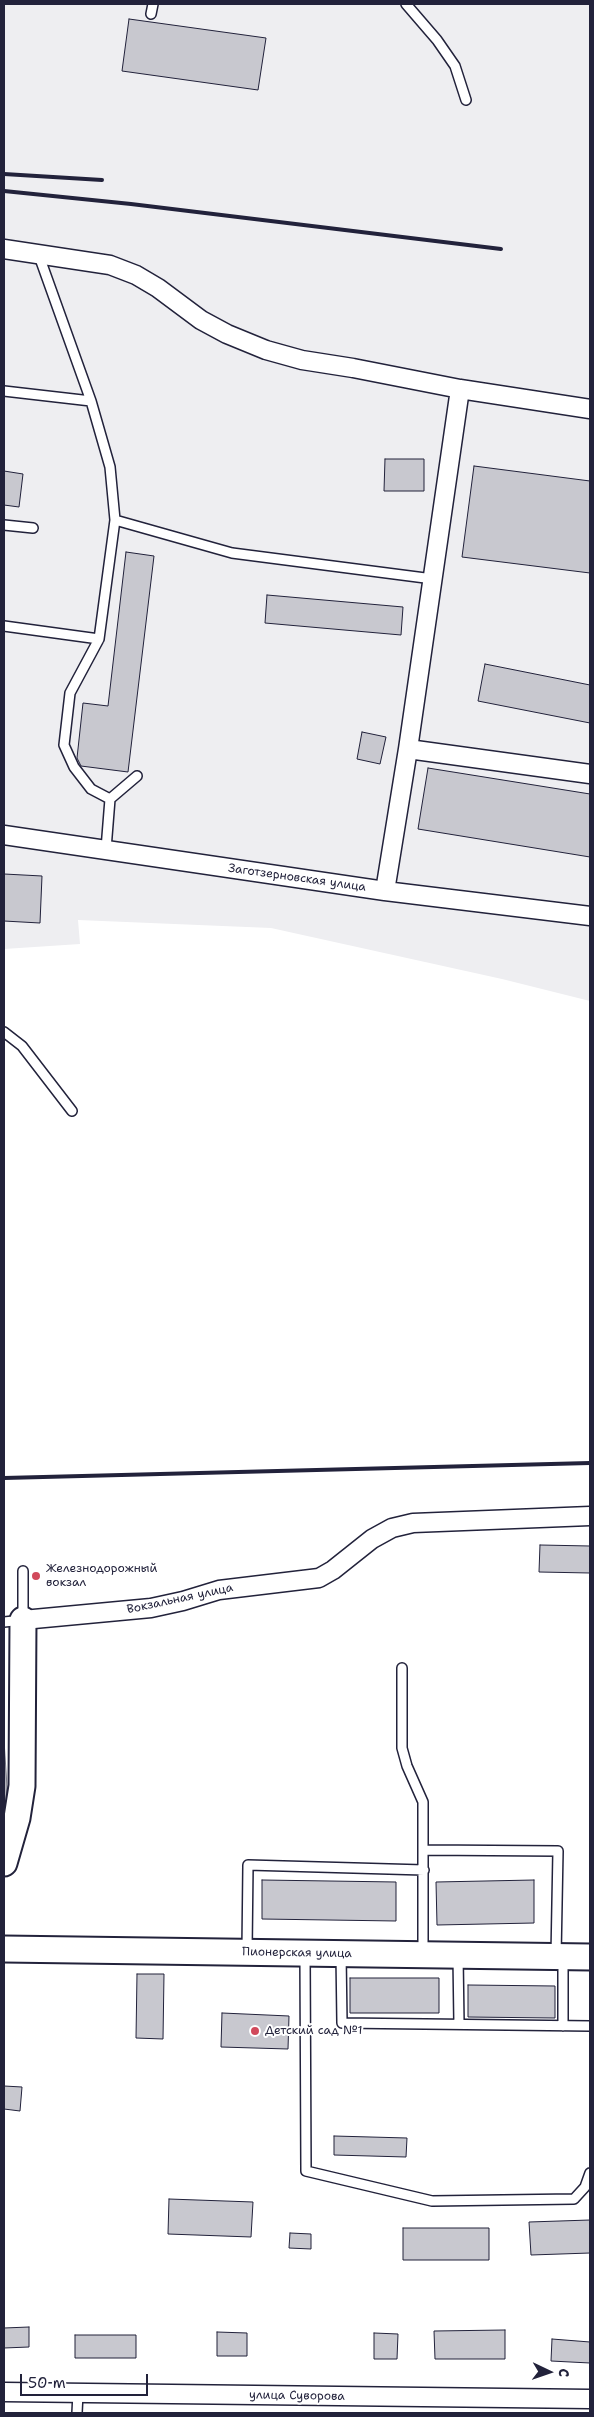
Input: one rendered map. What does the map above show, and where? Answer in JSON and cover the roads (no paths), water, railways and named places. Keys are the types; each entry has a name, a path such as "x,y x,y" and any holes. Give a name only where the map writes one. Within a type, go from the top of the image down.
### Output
{"street":[{"path":"4,249 110,264 136,275 180,303 201,320 266,350 302,360 460,389 590,409"},
{"path":"386,891 460,389"},
{"path":"408,749 590,774"},
{"name":"Заготзерновская улица","path":"4,835 386,891 590,916"},
{"name":"Вокзальная улица","path":"14,1621 151,1608 183,1601 218,1590 319,1578 333,1570 372,1539 392,1528 413,1523 590,1516"},
{"path":"4,1863 17,1818 22,1786 14,1621"},
{"name":"Пионерская улица","path":"4,1949 590,1957"},
{"name":"улица Суворова","path":"4,2392 590,2399"}],"lane":[{"path":"151,14 153,4"},
{"path":"406,4 455,66 466,100"},
{"path":"38,253 91,401 110,467 115,520 99,639 70,693 64,745 74,767 91,789 110,799"},
{"path":"4,391 91,401"},
{"path":"115,520 232,553 433,579"},
{"path":"4,525 32,528"},
{"path":"4,626 99,639"},
{"path":"106,849 110,799 137,776"},
{"path":"4,1032 22,1046 72,1111"},
{"path":"14,1621 24,1571"},
{"path":"402,1668 402,1748 407,1766 423,1802 423,1956"},
{"path":"424,1850 558,1851 563,2026"},
{"path":"246,1953 248,1865 424,1870"},
{"path":"304,1954 306,2171 432,2200 574,2199 586,2187 590,2173"},
{"path":"341,1954 342,2023 590,2026"},
{"path":"458,1956 459,2024"},
{"path":"77,2413 78,2393"}],"railway":[{"path":"4,174 102,180"},
{"path":"4,191 131,204 501,249"},
{"path":"4,1478 590,1463"}],"place":[{"name":"Железнодорожный вокзал","path":"36,1576"},
{"name":"Детский сад №1","path":"255,2031"}]}
